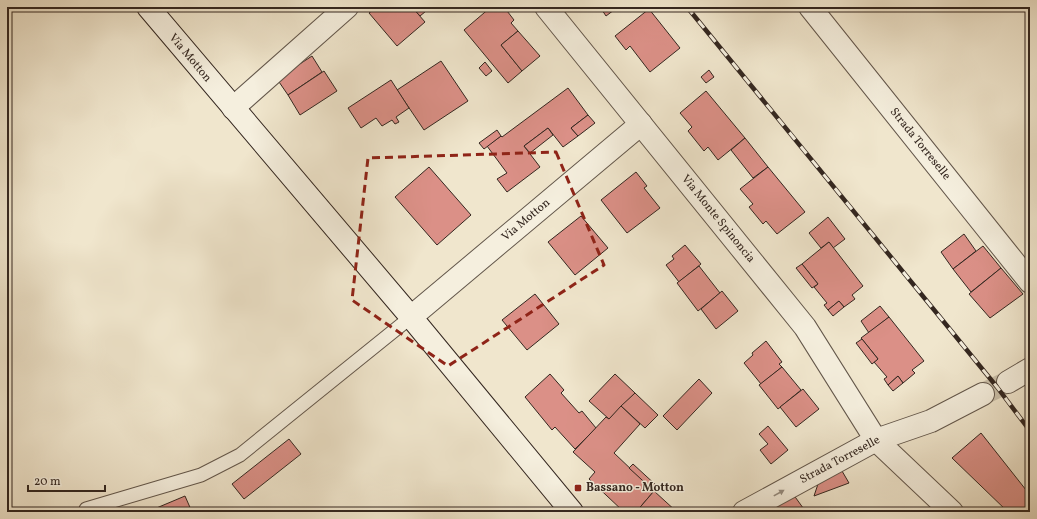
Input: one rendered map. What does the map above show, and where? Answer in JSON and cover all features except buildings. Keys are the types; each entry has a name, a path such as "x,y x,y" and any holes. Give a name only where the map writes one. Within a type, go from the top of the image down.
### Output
{"street":[{"name":"Via Motton","path":"148,7 411,317 572,512"},
{"path":"233,108 348,7"},
{"name":"Via Monte Spinoncia","path":"546,7 805,327 876,440 952,512"},
{"name":"Strada Torreselle","path":"810,7 1030,282"},
{"name":"Via Motton","path":"411,317 641,124"},
{"path":"1008,382 1030,370"},
{"name":"Strada Torreselle","path":"744,512 876,440 931,421 983,394"}],"lane":[{"path":"86,509 201,475 240,455 411,317"}],"highlighted area":[{"path":"556,152 604,265 448,366 352,300 368,158"}],"tunnel":[{"path":"983,394 1008,382"}],"railway":[{"path":"687,7 997,387 1030,431"}],"place":[{"name":"Bassano - Motton","path":"578,488"}]}
